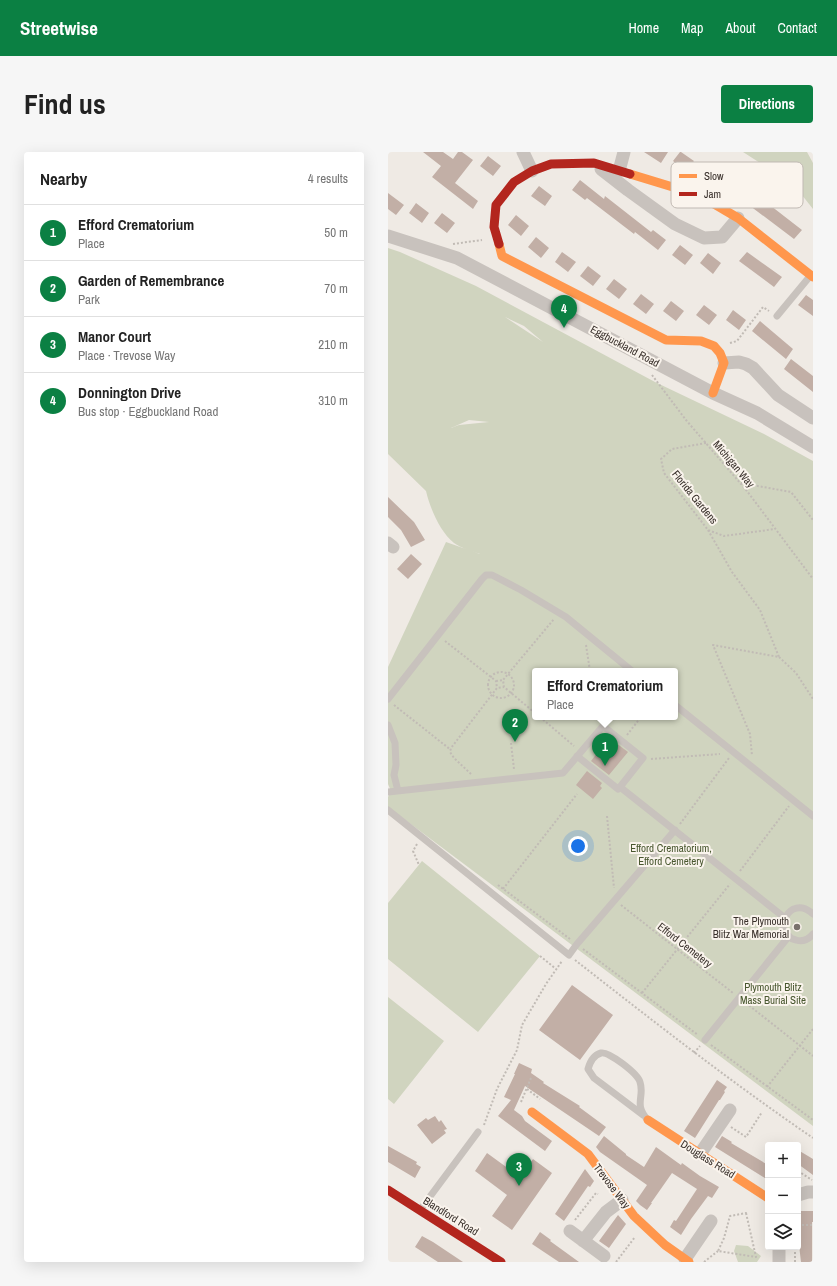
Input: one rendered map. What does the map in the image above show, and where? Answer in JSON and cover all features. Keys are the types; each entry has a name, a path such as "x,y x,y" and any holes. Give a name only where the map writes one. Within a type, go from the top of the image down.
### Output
{"street":[{"path":"523,152 532,171"},
{"path":"619,171 624,152"},
{"path":"594,163 675,224 704,238 722,237 738,218"},
{"path":"671,187 594,163 551,164 532,171 514,182 496,205 494,227 502,256 666,340 701,341 714,346 720,353 724,363 713,393"},
{"path":"721,208 738,218 812,276"},
{"name":"Eggbuckland Road","path":"388,236 456,258 713,393 757,413 813,447"},
{"path":"724,363 739,362 753,368 778,396 813,418"},
{"path":"700,1154 730,1110"},
{"name":"Trevose Way","path":"532,1112 588,1154 618,1203 687,1261"},
{"name":"Douglass Road","path":"645,1117 765,1196"},
{"name":"Blandford Road","path":"389,1192 501,1262"},
{"path":"801,1194 813,1192"},
{"path":"583,1240 606,1212 618,1203"},
{"path":"687,1261 711,1221"},
{"path":"570,1231 604,1256"},
{"path":"779,1250 779,1262"}],"lane":[{"path":"777,316 812,276"},
{"path":"388,699 486,575 492,575 559,613 628,668"},
{"path":"678,707 813,816"},
{"path":"388,725 395,743 396,765 391,773 398,791"},
{"path":"388,792 563,773 603,726 643,758 620,787"},
{"path":"579,754 618,789 620,787 785,918"},
{"path":"388,810 568,954 675,830"},
{"path":"812,910 795,908 787,914 784,928 793,939 803,940 813,935"},
{"path":"704,1040 789,936"},
{"path":"601,1053 609,1054 637,1076 640,1081 639,1101 645,1117 594,1078 588,1069 590,1062 594,1057 601,1053"},
{"path":"420,1210 478,1132"}],"path":[{"path":"437,252 454,244 497,237"},
{"path":"736,341 763,307 777,316"},
{"name":"Michigan Way","path":"645,357 652,375 686,420 739,483 813,579"},
{"name":"Florida Gardens","path":"706,444 672,449 661,459 664,473 708,530 724,536 775,529"},
{"path":"739,483 791,492 813,520"},
{"path":"708,530 732,572 760,610 779,657 796,673 813,699"},
{"path":"504,687 504,680 508,674 559,613"},
{"path":"577,626 585,640 590,668"},
{"path":"438,635 490,677 496,681 504,680"},
{"path":"754,769 750,734 713,645 779,657"},
{"path":"503,670 513,678 515,688 508,697 497,698 488,691 487,681 490,677 493,672 503,670"},
{"path":"451,750 497,688 496,681"},
{"path":"497,688 504,687 532,710"},
{"path":"394,705 451,750 450,752 454,758 479,782"},
{"path":"543,720 579,754"},
{"path":"624,737 638,720"},
{"path":"511,743 515,778"},
{"path":"650,759 734,753"},
{"path":"675,830 734,753"},
{"path":"503,889 578,794"},
{"path":"642,993 735,878 794,801"},
{"path":"607,816 615,900"},
{"path":"419,865 413,851 421,836"},
{"path":"497,884 813,1120"},
{"name":"Efford Cemetery","path":"615,900 813,1056"},
{"path":"478,1132 485,1124 497,1089 517,1050 522,1025 546,984 568,954 741,1088 813,1138"},
{"path":"540,956 556,969"},
{"path":"767,1087 813,1029"},
{"path":"519,1106 531,1078"},
{"path":"722,1121 746,1137 762,1112"},
{"path":"801,1173 813,1181"},
{"path":"570,1231 568,1229 596,1193 618,1203"},
{"path":"704,1262 718,1251 724,1238 730,1216 746,1213 756,1257 718,1251"},
{"path":"616,1262 643,1225"},
{"path":"801,1225 813,1225"},
{"path":"795,1250 795,1262"}],"green space":[{"path":"743,152 807,152 813,163 813,209 803,196 803,162 758,162"},
{"path":"388,248 476,286 655,382 764,434 813,461 813,1126 388,807 388,797 391,791 388,784 388,667 446,542 469,550 454,543 444,533 430,505 426,491 388,454","holes":["505,317 524,326 543,342","469,420 489,422 459,425 451,428"]},
{"path":"422,861 540,956 478,1032 388,959 388,903"},
{"path":"388,997 444,1041 394,1104 388,1099"},
{"path":"736,1245 748,1246 761,1256 757,1262 738,1262 734,1251"}],"building":[{"path":"423,152 443,152 453,159 458,152 462,152 473,160 455,183 478,201 473,209 432,177 441,166"},
{"path":"644,152 668,152 661,163"},
{"path":"681,152 694,161 674,162 673,161"},
{"path":"488,156 501,166 493,176 480,166"},
{"path":"580,180 604,199 605,196 651,232 653,230 666,240 658,250 635,232 634,234 587,198 585,200 572,190"},
{"path":"539,186 552,196 545,206 531,196"},
{"path":"388,193 404,205 396,215 388,209"},
{"path":"416,203 429,213 422,223 409,213"},
{"path":"753,208 774,208 802,230 794,239"},
{"path":"442,213 455,223 447,233 434,223"},
{"path":"516,215 529,226 521,236 508,225"},
{"path":"536,237 549,248 541,258 528,247"},
{"path":"680,245 693,255 685,265 672,255"},
{"path":"562,252 576,262 568,272 555,262"},
{"path":"747,252 782,277 774,287 739,261"},
{"path":"708,253 721,263 713,274 700,263"},
{"path":"588,266 601,276 593,286 580,276"},
{"path":"614,279 627,289 619,299 606,289"},
{"path":"641,294 654,304 646,314 633,304"},
{"path":"806,295 813,300 813,316 798,305"},
{"path":"671,301 684,311 676,321 663,311"},
{"path":"704,305 717,315 709,325 696,315"},
{"path":"733,310 746,320 739,330 726,320"},
{"path":"760,321 793,349 786,359 752,331"},
{"path":"791,359 813,376 813,392 784,369"},
{"path":"388,497 414,522 425,540 411,547 401,530 388,517"},
{"path":"411,554 422,564 408,579 397,569"},
{"path":"608,737 628,752 609,775 591,761"},
{"path":"587,771 602,783 600,786 602,788 593,799 576,785"},
{"path":"572,985 613,1015 580,1060 539,1030"},
{"path":"519,1063 532,1069 531,1073 544,1082 543,1083 580,1106 579,1107 606,1127 599,1136 525,1086 514,1110 522,1116 525,1121 552,1141 545,1151 498,1116 511,1100 504,1097"},
{"path":"717,1080 727,1087 695,1138 684,1131"},
{"path":"435,1116 439,1122 441,1120 447,1129 444,1130 446,1133 432,1144 417,1125 426,1118 428,1120"},
{"path":"604,1136 626,1155 644,1167 656,1147 681,1165 682,1163 719,1187 712,1198 708,1196 681,1235 670,1227 674,1220 676,1221 697,1189 672,1173 647,1210 636,1201 647,1185 600,1152 596,1147"},
{"path":"722,1136 732,1142 731,1143 765,1163 765,1178 715,1147"},
{"path":"388,1146 417,1162 416,1164 421,1167 415,1178 388,1162"},
{"path":"801,1152 813,1159 813,1175 801,1166"},
{"path":"487,1153 520,1177 533,1159 552,1173 512,1230 492,1216 507,1195 475,1171"},
{"path":"585,1169 594,1181 590,1187 588,1186 564,1221 555,1214"},
{"path":"801,1211 813,1211 812,1262 801,1262 800,1250 801,1250"},
{"path":"618,1215 626,1224 609,1248 599,1241"},
{"path":"540,1232 579,1262 559,1262 532,1244"},
{"path":"422,1236 463,1262 438,1262 415,1247"}],"traffic: slow":[{"path":"630,174 671,186"},
{"path":"721,208 738,218 813,277"},
{"path":"499,244 502,256 666,340 701,341 714,346 720,353 724,363 713,393"},
{"path":"532,1112 588,1154 634,1216 665,1245 689,1262"},
{"path":"648,1120 765,1196"}],"traffic: jam":[{"path":"499,244 494,227 496,205 514,182 532,171 551,164 594,163 630,174"},
{"path":"388,1190 501,1262"}],"place":[{"name":"Donnington Drive","path":"564,328"},
{"name":"Garden of Remembrance","path":"515,742"},
{"name":"Efford Crematorium","path":"605,766"},
{"name":"The Plymouth Blitz War Memorial","path":"797,927"},
{"name":"Manor Court","path":"519,1186"}],"park label":[{"name":"Efford Crematorium, Efford Cemetery","path":"671,854"},
{"name":"Plymouth Blitz Mass Burial Site","path":"773,993"}]}
